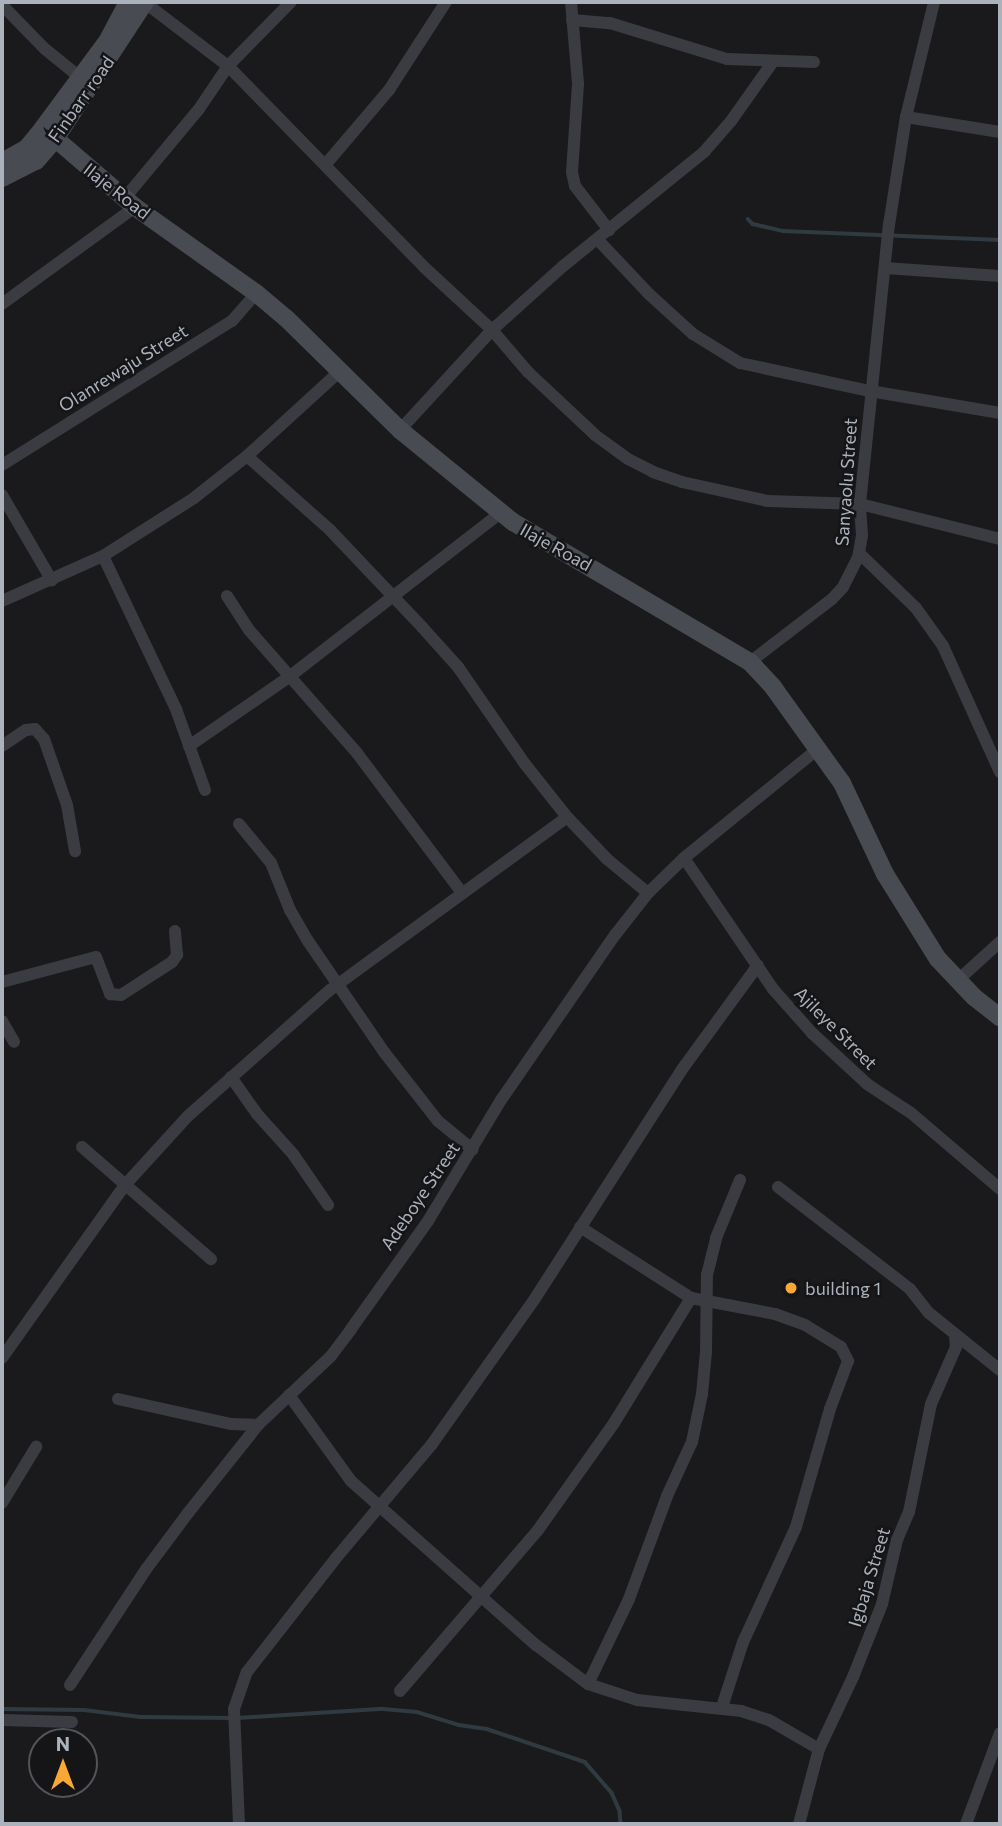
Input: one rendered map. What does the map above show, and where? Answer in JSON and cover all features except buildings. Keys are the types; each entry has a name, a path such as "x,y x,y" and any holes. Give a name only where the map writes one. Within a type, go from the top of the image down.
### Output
{"street":[{"name":"Finbarr road","path":"86,82 128,2"},
{"name":"Finbarr road","path":"2,178 36,161 49,133 145,2"},
{"path":"145,2 228,66 424,267 492,330 528,372 595,435 653,472 768,501 860,504 1000,539"},
{"path":"2,304 130,203 228,66 291,2"},
{"path":"326,164 389,90 446,2"},
{"path":"571,2 578,84 572,172 575,186 609,230"},
{"name":"Sanyaolu Street","path":"750,662 832,599 851,575 859,553 863,535 860,504 870,391 889,225 906,117 934,2"},
{"path":"2,5 45,49 86,82"},
{"path":"572,20 610,23 727,59 772,63 814,62"},
{"path":"400,429 492,330 562,267 704,152 731,121 772,63"},
{"path":"906,117 1000,132"},
{"name":"Finbarr road","path":"2,162 49,133"},
{"name":"Ilaje Road","path":"49,133 130,203 256,293 400,429 502,512 550,545 609,576 750,662 819,748 842,783 885,874 939,960 1000,1017"},
{"path":"598,240 649,294 693,334 740,363 870,391 1000,413"},
{"path":"886,262 1000,276"},
{"name":"Olanrewaju Street","path":"2,465 232,321 256,293"},
{"path":"2,601 103,556 194,498 247,456 340,371"},
{"path":"247,456 330,530 394,597 458,667 525,764 567,817 607,859 648,892"},
{"path":"2,495 52,581"},
{"path":"189,746 289,677 502,512"},
{"path":"859,553 916,608 943,646 1000,772"},
{"path":"103,556 176,709 205,790"},
{"path":"228,596 249,630 357,753 462,893"},
{"path":"2,746 26,730 36,729 44,739 67,805 75,851"},
{"name":"Adeboye Street","path":"70,1685 147,1568 258,1426 331,1356 428,1221 501,1100 615,935 648,892 684,858 819,748"},
{"path":"2,1357 125,1185 180,1125 339,984 567,817"},
{"path":"239,824 271,863 290,910 415,1096 438,1121 473,1150"},
{"name":"Ajileye Street","path":"684,858 773,989 833,1054 867,1084 911,1113 1000,1189"},
{"path":"2,982 96,957 110,994 121,995 172,962 177,955 175,931"},
{"path":"958,980 1000,942"},
{"path":"239,1824 234,1709 247,1672 379,1505 432,1444 534,1300 682,1068 758,965"},
{"path":"2,1021 14,1042"},
{"path":"231,1077 257,1114 293,1154 328,1205"},
{"path":"82,1147 211,1259"},
{"path":"588,1684 629,1599 667,1496 692,1442 704,1373 706,1275 716,1238 740,1181"},
{"path":"778,1187 910,1289 929,1314 1000,1370"},
{"path":"580,1227 691,1298 704,1303 775,1314 805,1325 841,1347 848,1361 830,1409 796,1527 743,1642 722,1707"},
{"path":"400,1691 538,1530 614,1423 691,1298"},
{"name":"Igbaja Street","path":"799,1824 819,1749 853,1677 882,1604 897,1540 909,1512 931,1404 956,1347 955,1335"},
{"path":"289,1395 332,1458 379,1505 536,1645 588,1684 637,1700 722,1707 769,1720 819,1749"},
{"path":"118,1399 231,1424 258,1426"},
{"path":"2,1503 36,1447"},
{"path":"2,1720 72,1722"},
{"path":"966,1824 1000,1733"}],"waterway":[{"path":"748,219 753,224 783,231 1000,240"},
{"path":"2,1709 84,1710 141,1717 230,1718"},
{"path":"238,1718 383,1709 417,1712 459,1725 487,1729 585,1762 612,1793 620,1811 621,1824"}],"place":[{"name":"building 1","path":"791,1288"}]}
